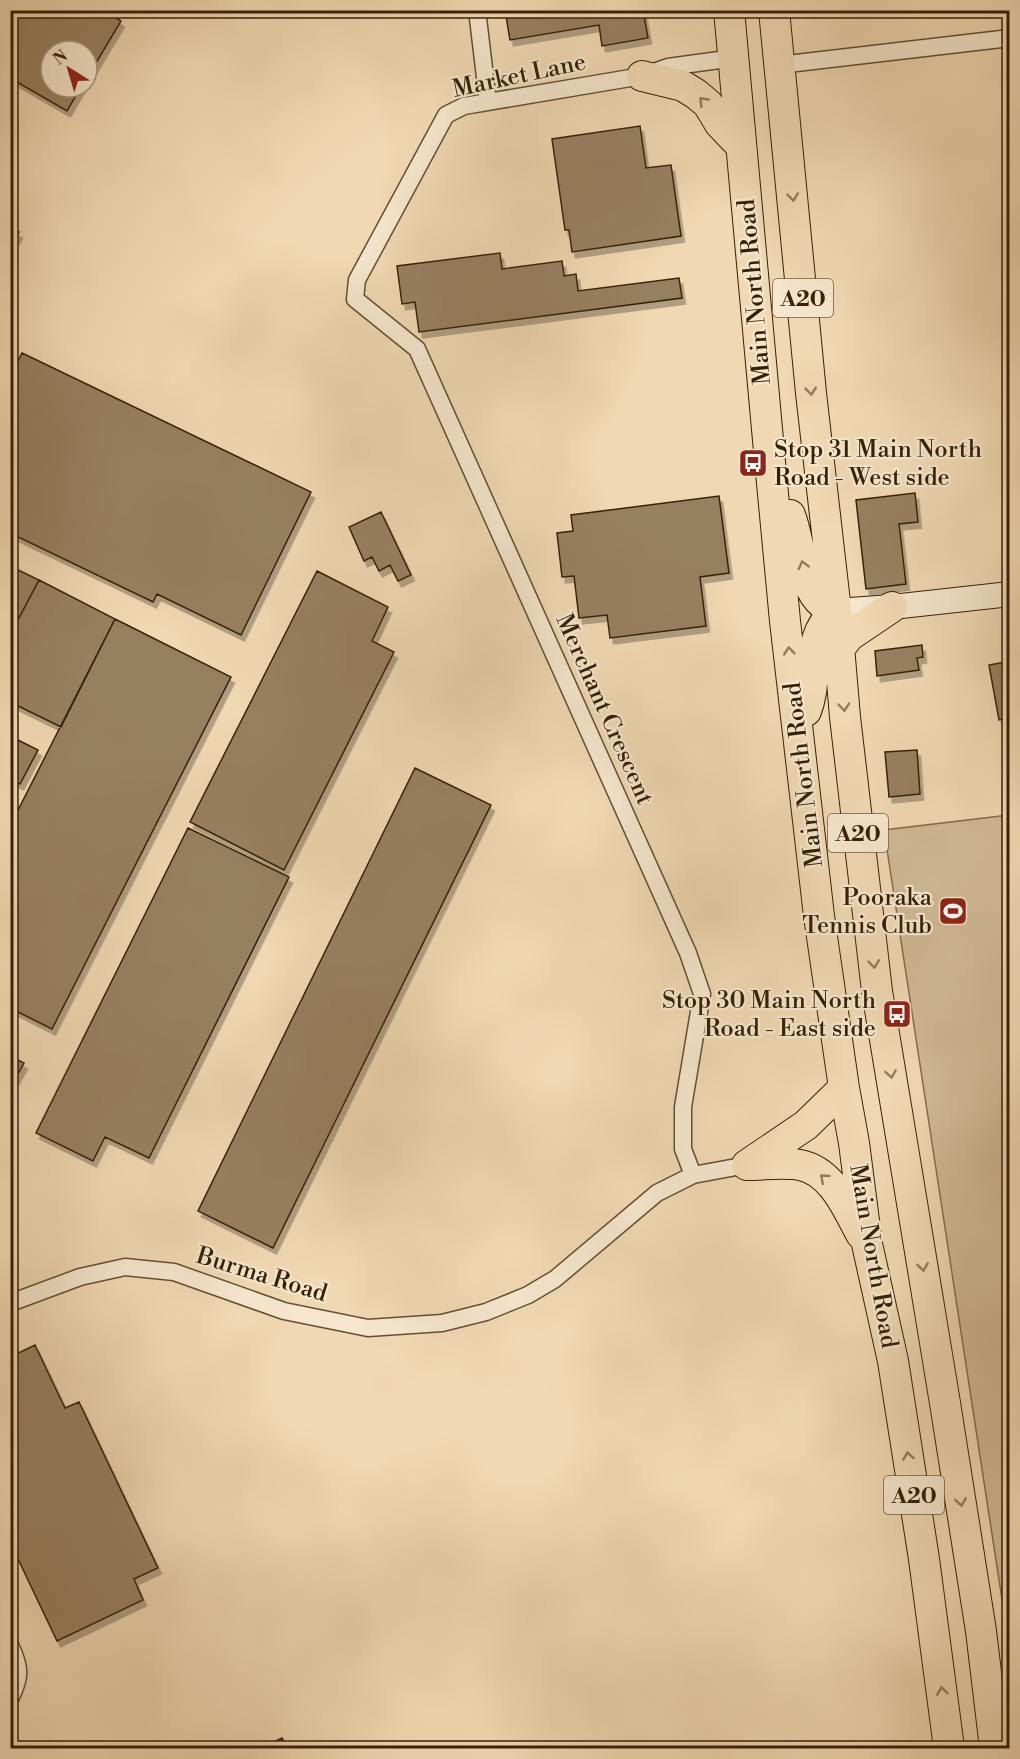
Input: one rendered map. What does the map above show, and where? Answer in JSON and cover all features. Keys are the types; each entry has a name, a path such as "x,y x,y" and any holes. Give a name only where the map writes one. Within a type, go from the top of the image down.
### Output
{"highway":[{"name":"Main North Road","path":"729,10 770,462 797,730 821,934 854,1143 867,1244 893,1361 924,1559 949,1749"},
{"name":"Main North Road","path":"774,10 845,717 877,991 981,1631 995,1749"},
{"path":"734,58 755,85 787,139"},
{"path":"642,76 682,86 696,94 708,105 720,124 741,146"},
{"path":"770,462 795,529 802,569 822,603 836,611 824,622 818,634 810,700 797,730"},
{"path":"839,649 849,636 892,607"},
{"path":"747,1165 806,1125 844,1088"},
{"path":"747,1165 801,1166 819,1173 837,1192 867,1244"}],"street":[{"path":"477,10 488,102"},
{"path":"779,65 1010,38"},
{"name":"Market Lane","path":"356,299 357,280 446,115 464,106 642,76 668,67 734,58"},
{"name":"Merchant Crescent","path":"356,299 417,349 688,953 702,994 683,1107 683,1149 693,1175"},
{"path":"836,611 1010,594"},
{"name":"Burma Road","path":"10,1304 80,1276 125,1267 174,1272 284,1311 368,1328 442,1323 486,1312 555,1280 657,1193 693,1175 747,1165"},
{"path":"10,1645 17,1660 18,1682 10,1699"}],"shaded area":[{"path":"1010,815 1009,1645 884,830"}],"building":[{"path":"10,10 103,10 121,21 99,58 99,39 39,39 39,95 10,78"},
{"path":"505,10 643,10 648,38 602,46 599,25 510,40"},
{"path":"46,99 74,99 67,111"},
{"path":"640,126 646,168 671,165 681,236 572,252 569,230 565,230 552,139"},
{"path":"10,228 19,232 10,250"},
{"path":"500,253 502,269 562,261 564,276 576,274 578,291 679,278 682,298 419,332 415,302 402,304 397,266"},
{"path":"22,353 311,492 241,635 157,594 153,602 10,533 10,377"},
{"path":"915,493 918,522 899,524 906,584 866,589 856,500"},
{"path":"719,496 729,573 700,577 706,626 610,638 607,615 579,618 574,576 562,577 557,533 573,531 571,515"},
{"path":"381,512 411,575 398,581 390,565 379,571 372,557 364,561 349,527"},
{"path":"10,566 39,580 10,635"},
{"path":"317,571 388,607 372,641 394,652 284,870 190,822"},
{"path":"39,580 115,619 61,727 10,702 10,635"},
{"path":"115,619 231,677 52,1029 10,1008 10,826"},
{"path":"922,645 923,657 917,658 919,670 877,676 875,651"},
{"path":"1010,661 1010,718 999,720 989,665"},
{"path":"10,736 38,750 20,784 10,779"},
{"path":"917,750 920,794 889,797 885,752"},
{"path":"415,768 491,805 273,1248 198,1211"},
{"path":"188,828 289,877 149,1158 105,1137 93,1161 36,1133"},
{"path":"10,1056 24,1063 10,1088"},
{"path":"35,1345 65,1408 79,1402 158,1568 134,1579 143,1600 57,1641 10,1542 10,1357"},
{"path":"282,1738 288,1748 261,1748"}],"place":[{"name":"Stop 31 Main North Road - West side","path":"753,463"},
{"name":"Pooraka Tennis Club","path":"953,911"},
{"name":"Stop 30 Main North Road - East side","path":"897,1014"}]}
